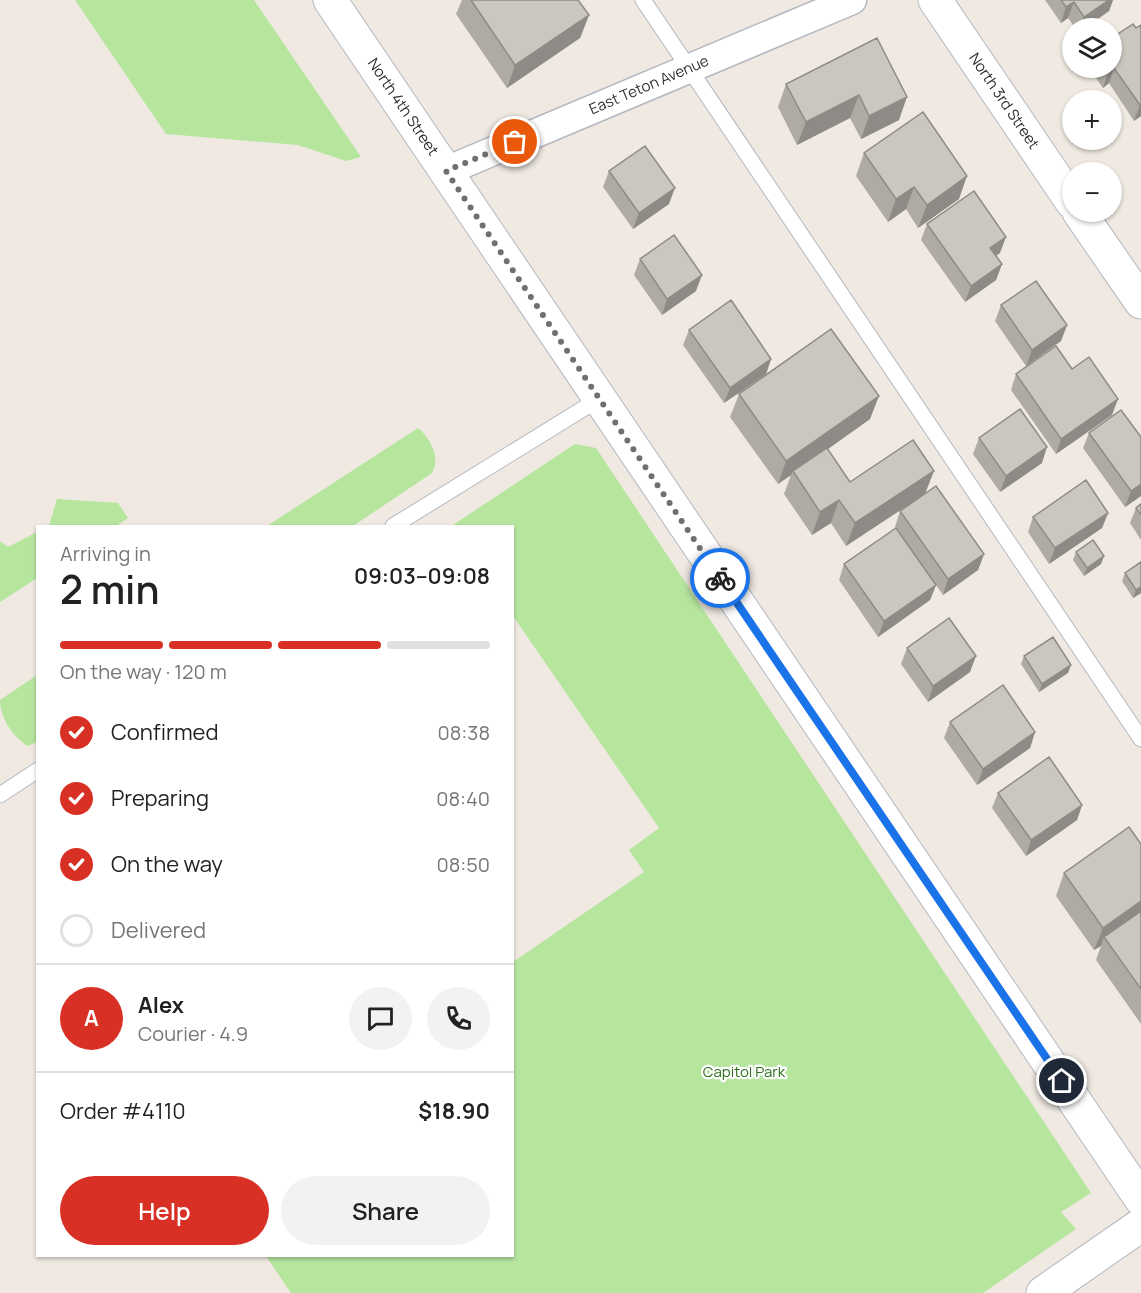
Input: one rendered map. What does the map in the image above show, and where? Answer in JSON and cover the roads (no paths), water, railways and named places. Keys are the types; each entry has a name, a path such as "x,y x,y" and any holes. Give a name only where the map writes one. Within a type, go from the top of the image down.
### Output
{"street":[{"name":"North 4th Street","path":"330,0 1141,1198"},
{"name":"East Teton Avenue","path":"446,171 852,0"},
{"name":"North 3rd Street","path":"935,0 1062,187"},
{"path":"1086,222 1141,302"},
{"path":"1043,1293 1141,1225"}],"lane":[{"path":"643,0 1141,739"},
{"path":"395,525 599,399"},
{"path":"0,795 36,771"}],"park label":[{"name":"Capitol Park","path":"744,1072"}]}
